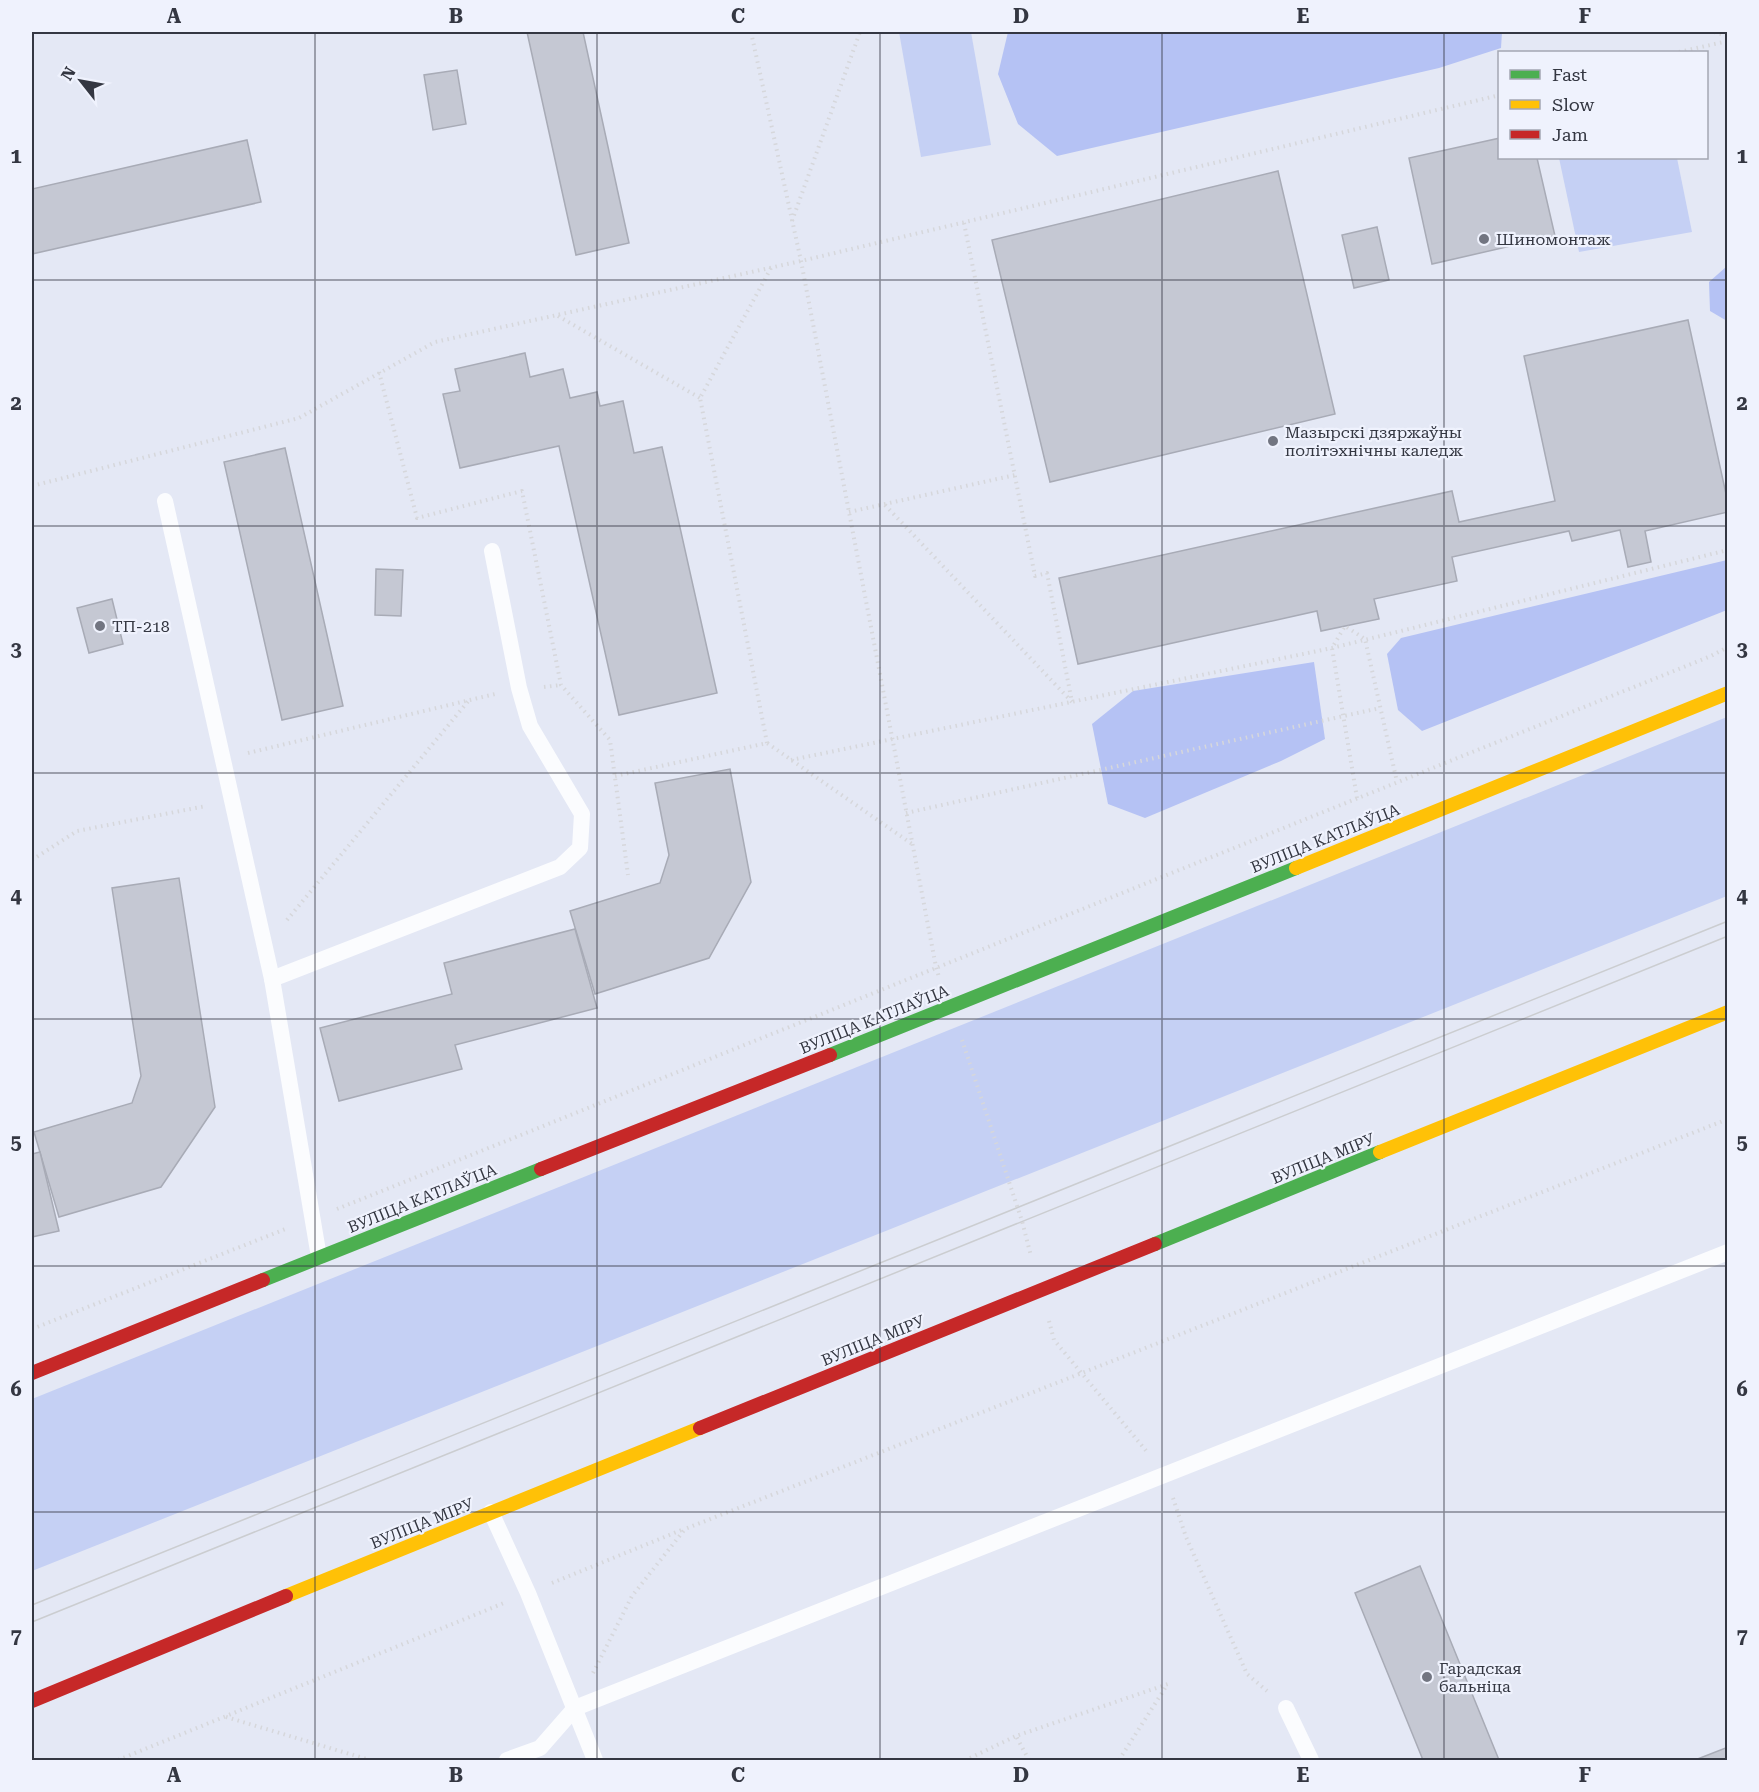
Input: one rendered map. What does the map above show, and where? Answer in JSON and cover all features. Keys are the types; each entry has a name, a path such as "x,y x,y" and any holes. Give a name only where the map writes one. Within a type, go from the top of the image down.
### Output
{"main road":[{"name":"ВУЛІЦА КАТЛАЎЦА","path":"32,1373 951,1007 1728,693"},
{"name":"ВУЛІЦА МІРУ","path":"32,1701 491,1512 1728,1012"}],"lane":[{"path":"165,501 272,979 319,1257"},
{"path":"272,979 560,867 580,848 582,814 530,726 519,688 492,551"},
{"path":"507,1761 540,1748 575,1708 1728,1252"},
{"path":"491,1512 528,1593 595,1761"},
{"path":"1286,1708 1311,1761"}],"path":[{"path":"751,32 801,261 936,967 1022,1221 1054,1340 1166,1474 1186,1538 1247,1674 1286,1708"},
{"path":"792,221 860,32"},
{"path":"1714,32 1728,36"},
{"path":"1683,51 1728,41"},
{"path":"32,486 299,418 435,342 771,268 1498,95"},
{"path":"964,222 1035,576 1047,573 1072,702"},
{"path":"771,268 700,398 767,743 913,844"},
{"path":"557,315 700,398"},
{"path":"849,513 1015,475"},
{"path":"885,505 1072,702"},
{"path":"791,760 1332,648 1728,550"},
{"path":"1357,798 1332,648 1345,626 1365,639 1397,782"},
{"path":"32,1329 313,1219 1711,656 1728,647"},
{"path":"221,759 519,688 561,685"},
{"path":"265,947 470,699"},
{"path":"906,813 1380,708"},
{"path":"615,776 767,743"},
{"path":"32,860 77,831 232,801"},
{"path":"118,1761 685,1529 1728,1119"},
{"path":"575,1708 632,1596 685,1529"},
{"path":"969,1760 1016,1736 1168,1684 1119,1761"},
{"path":"225,1717 370,1761"},
{"path":"1016,1736 1029,1761"}],"shaded area":[{"path":"899,32 971,32 991,145 921,157"},
{"path":"1008,32 1502,32 1501,48 1439,68 1057,156 1018,124 998,74"},
{"path":"1559,159 1677,159 1692,232 1579,252"},
{"path":"1727,259 1727,321 1710,311 1709,282 1726,267"},
{"path":"1727,560 1727,610 1422,731 1398,710 1387,654 1401,638"},
{"path":"1314,662 1325,739 1281,761 1145,818 1108,804 1092,724 1133,691"},
{"path":"1727,717 1727,896 32,1571 32,1399"}],"building":[{"path":"527,32 583,32 629,243 576,255"},
{"path":"457,70 466,124 433,130 424,75"},
{"path":"1498,138 1498,159 1537,159 1555,236 1432,264 1409,158"},
{"path":"247,140 261,202 32,254 32,189"},
{"path":"1278,171 1335,414 1050,482 992,240"},
{"path":"1377,227 1389,280 1354,288 1342,235"},
{"path":"1688,320 1728,503 1728,512 1645,531 1651,562 1628,567 1620,530 1572,541 1569,531 1452,557 1457,581 1374,599 1379,619 1321,631 1317,611 1078,664 1059,578 1452,491 1459,522 1555,501 1524,356"},
{"path":"525,353 530,377 563,369 570,398 597,392 600,406 623,401 634,453 662,447 717,693 619,715 559,446 460,468 443,394 460,391 455,369"},
{"path":"285,448 343,706 282,720 224,462"},
{"path":"376,569 403,570 401,616 375,615"},
{"name":"ТП-218","path":"112,599 123,644 89,653 77,608"},
{"path":"730,769 751,882 709,958 595,994 570,911 660,883 669,855 655,783"},
{"path":"179,878 215,1107 161,1187 59,1217 34,1132 132,1103 141,1076 112,888"},
{"path":"575,929 597,1008 455,1045 462,1069 339,1101 320,1028 452,994 444,963"},
{"path":"40,1152 59,1231 32,1237 32,1154"},
{"name":"Гарадская бальніца","path":"1420,1566 1499,1760 1423,1760 1355,1593"},
{"path":"1728,1747 1728,1760 1695,1760"}],"tram line":[{"path":"32,1605 1728,921"},
{"path":"32,1622 1728,936"}],"traffic: fast":[{"path":"830,1055 1296,868"},
{"path":"1155,1244 1380,1152"},
{"path":"263,1280 541,1169"}],"traffic: slow":[{"path":"1296,868 1728,693"},
{"path":"1380,1152 1728,1012"},
{"path":"286,1596 700,1428"}],"traffic: jam":[{"path":"541,1169 830,1055"},
{"path":"700,1428 1155,1244"},
{"path":"32,1373 263,1280"},
{"path":"32,1701 286,1596"}],"place":[{"name":"Шиномонтаж","path":"1484,239"},
{"name":"Мазырскі дзяржаўны політэхнічны каледж","path":"1273,441"},
{"name":"ТП-218","path":"100,626"},
{"name":"Гарадская бальніца","path":"1427,1677"}]}
